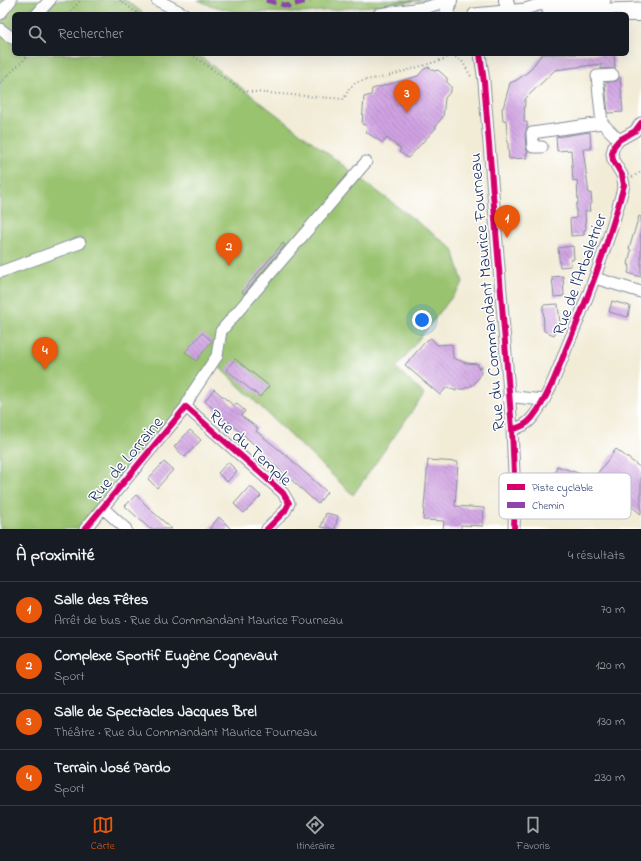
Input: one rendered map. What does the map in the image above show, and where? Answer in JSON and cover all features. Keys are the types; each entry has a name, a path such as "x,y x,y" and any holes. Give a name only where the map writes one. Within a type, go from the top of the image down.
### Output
{"main road":[{"path":"447,12 450,0"},
{"path":"629,14 641,14"}],"street":[{"path":"0,14 11,0"},
{"path":"39,12 50,0"},
{"path":"157,0 180,12"},
{"path":"391,12 428,6 450,0"},
{"path":"525,10 538,5 605,0"},
{"path":"485,12 508,8 539,11 641,8"},
{"path":"0,29 12,38"},
{"name":"Rue du Commandant Maurice Fourneau","path":"480,56 484,82 508,398 512,429 513,473"},
{"path":"613,75 597,76 602,123 619,140 635,131 641,124"},
{"path":"542,147 533,147 532,133 602,123"},
{"name":"Rue de l'Arbaletrier","path":"512,429 520,428 531,419 543,400 557,373 595,278 624,185 622,175 613,160 612,153 614,146 619,140"},
{"name":"Rue de Lorraine","path":"85,529 186,408 191,395 217,356 221,331 366,162"},
{"path":"0,272 80,243"},
{"path":"595,278 641,292"},
{"path":"508,398 515,397 543,400"},
{"name":"Rue du Temple","path":"186,408 283,493 289,503 285,511 267,529"},
{"path":"103,508 126,529"}],"path":[{"path":"70,12 81,0"},
{"path":"120,0 135,12"},
{"path":"0,83 28,56"},
{"path":"194,56 242,91 344,99 348,90 355,83 385,77 445,59 449,56"},
{"path":"455,56 462,61 475,82 484,82"}],"green space":[{"path":"0,0 126,0 141,12 12,12 12,56 200,56 453,249 463,283 396,368 424,394 353,495 218,366 82,529 0,529"},
{"path":"198,0 426,0 313,12 236,12 209,5"}],"building":[{"path":"540,56 614,56 615,68 601,69 601,64 555,70 525,99 524,122 527,122 525,134 528,153 526,153 527,158 509,159 506,120 503,121 502,108 510,83 517,80 529,71"},
{"path":"429,67 434,71 438,70 447,78 447,82 451,86 451,91 445,98 443,117 436,125 436,128 408,158 399,152 401,149 387,138 383,143 366,132 367,126 362,124 364,97 371,95 372,89 418,76 424,69"},
{"path":"620,77 623,112 608,113 605,83 617,81"},
{"path":"590,132 591,149 583,149 589,194 591,193 592,204 589,204 590,211 585,211 586,230 584,230 584,235 571,236 570,219 576,218 576,205 578,202 577,180 573,181 571,150 557,151 556,137"},
{"path":"639,216 641,217 641,277 628,273 631,250 629,249"},
{"path":"283,243 285,245 244,294 242,292"},
{"path":"573,246 574,259 570,260 571,266 560,267 558,248"},
{"path":"563,276 564,296 554,297 552,277"},
{"path":"612,301 630,306 628,317 609,312"},
{"path":"558,304 560,323 554,335 544,331 543,305"},
{"path":"202,333 212,341 196,361 185,352"},
{"path":"431,338 437,345 452,344 453,358 466,363 478,364 478,368 482,367 480,376 473,385 464,389 456,389 456,391 447,387 440,395 405,365 426,341"},
{"path":"235,359 269,386 260,397 226,370"},
{"path":"214,389 234,406 236,403 245,411 241,416 258,428 256,431 293,461 327,492 318,504 205,401"},
{"path":"190,430 201,440 185,457 174,447"},
{"path":"616,449 641,468 641,514 631,506 631,473 598,473"},
{"path":"428,460 458,462 455,506 484,508 483,526 461,525 461,529 443,529 444,521 423,520"},
{"path":"164,462 173,470 157,488 148,479"},
{"path":"228,462 237,471 227,482 218,473"},
{"path":"557,466 577,473 555,473"},
{"path":"250,486 261,496 244,513 234,504"},
{"path":"136,495 172,529 150,529 125,506"},
{"path":"326,513 338,516 335,529 321,527"},
{"path":"219,517 231,529 209,529"}],"marked path":[{"path":"266,0 288,6 310,0"}],"cycle path":[{"path":"480,56 484,82 512,429 514,473"},
{"path":"512,429 518,428 532,418 543,403 556,375 598,268 624,185 622,175 613,160 612,153 614,146 619,140 635,131 641,123"},
{"path":"85,529 186,407 283,493 289,503 285,511 267,529"},
{"path":"514,519 514,529"}],"place":[{"name":"Salle de Spectacles Jacques Brel","path":"407,113"},
{"name":"Salle des Fêtes","path":"507,238"},
{"name":"Complexe Sportif Eugène Cognevaut","path":"229,266"},
{"name":"Terrain José Pardo","path":"45,370"}]}
